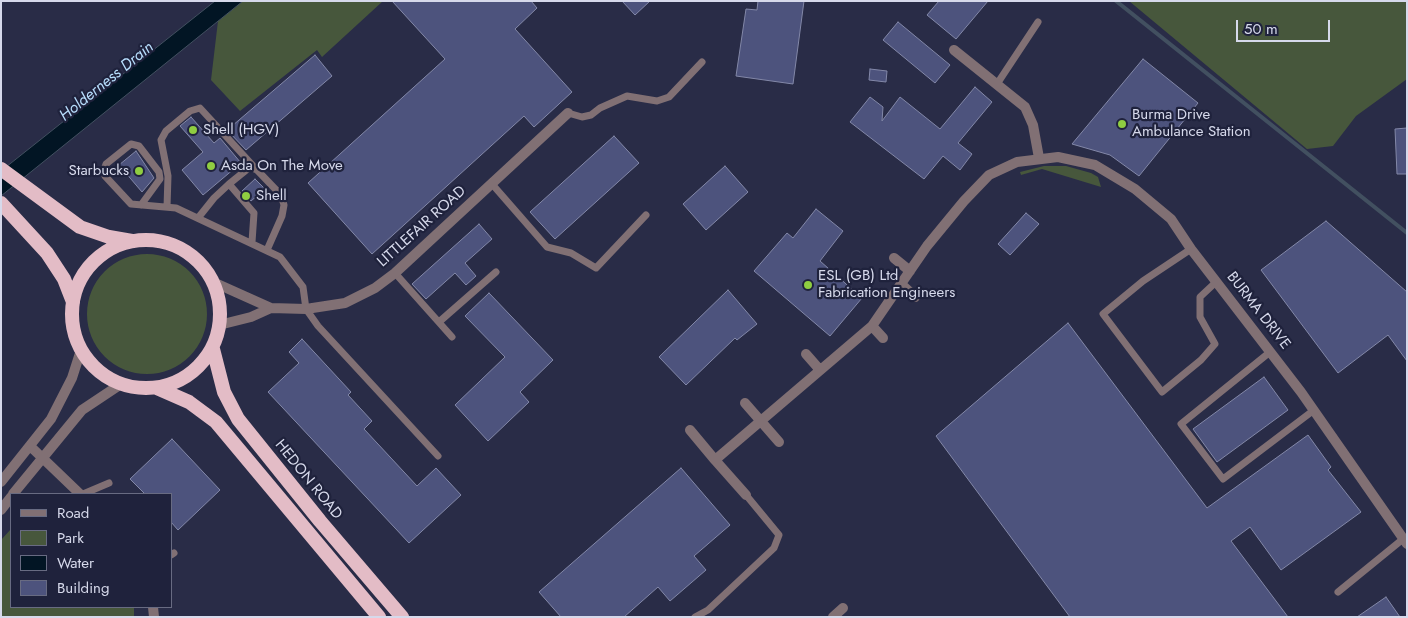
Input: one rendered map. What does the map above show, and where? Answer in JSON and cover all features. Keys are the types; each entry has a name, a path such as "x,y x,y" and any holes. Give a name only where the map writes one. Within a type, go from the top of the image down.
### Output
{"highway":[{"path":"1,169 80,227 109,237 133,241 155,241 180,249 203,268 213,282 220,311 219,326 213,350 196,370 177,382 157,388 139,388 121,384 105,376 92,364 82,350 73,327 73,302 80,281 93,262 112,249 133,241"},
{"path":"5,206 55,264 73,302"},
{"name":"HEDON ROAD","path":"213,350 224,392 238,419 320,521 402,617"},
{"path":"157,388 189,402 216,422 380,617"}],"street":[{"path":"954,50 1025,107 1033,125 1039,158"},
{"name":"LITTLEFAIR ROAD","path":"213,282 271,308 306,309 345,303 375,288 395,274 568,114"},
{"name":"BURMA DRIVE","path":"715,460 872,326 928,246 964,201 989,175 1017,162 1058,157 1094,165 1135,189 1171,219 1191,250 1314,410 1405,542"},
{"path":"894,258 910,271"},
{"path":"901,284 915,297"},
{"name":"LITTLEFAIR ROAD","path":"219,326 251,317 271,308"},
{"path":"872,326 883,338"},
{"path":"1,482 51,419 72,378 82,350"},
{"path":"806,354 820,370"},
{"path":"14,493 82,410 121,384"},
{"path":"745,403 779,442"},
{"path":"690,430 746,495"},
{"path":"30,446 81,493"},
{"path":"1,510 10,499"},
{"path":"833,617 843,608"}],"lane":[{"path":"997,84 1038,22"},
{"path":"568,114 582,117 591,115 600,108 627,96 657,101 669,96 702,62"},
{"path":"168,208 168,176 161,140 166,131 190,111 200,108 281,195 284,205 282,216 267,250"},
{"path":"141,205 160,179 159,172 139,146 131,144 106,164 105,167 105,176 131,204 168,208 176,208 252,242 280,257 303,287 306,309 318,326 438,456"},
{"path":"198,218 214,198 229,184 250,167 257,170"},
{"path":"229,184 254,213 252,242"},
{"path":"492,184 547,247 571,253 596,268 646,216"},
{"path":"1191,250 1144,281 1103,314 1162,392 1201,360 1214,344 1200,317 1200,297 1216,282"},
{"path":"439,322 496,272"},
{"path":"395,274 452,336"},
{"path":"1270,352 1181,424 1223,480 1314,410"},
{"path":"84,493 109,483"},
{"path":"695,617 708,610 774,548 779,535 746,495"},
{"path":"1338,592 1405,542"}],"green space":[{"path":"243,1 383,1 322,57 317,50 240,111 211,80 218,21"},
{"path":"1129,1 1407,1 1407,79 1356,116 1333,146 1307,149"},
{"path":"1044,166 1066,166 1091,173 1098,177 1101,187 1042,169 1021,175 1020,172"},
{"path":"147,254 159,255 170,259 180,264 189,272 197,281 202,291 206,302 206,326 202,337 197,347 189,356 180,364 170,369 159,373 147,374 135,373 124,369 114,364 105,356 97,347 92,337 88,326 87,314 88,302 92,291 97,281 105,272 114,264 124,259 135,255"},
{"path":"10,530 10,608 134,608 134,617 1,617 1,540"}],"water":[{"path":"215,1 243,1 1,196 1,171"}],"building":[{"path":"392,1 531,1 537,8 515,29 572,92 534,127 524,116 372,254 308,183 445,59"},
{"path":"622,1 650,1 635,15"},
{"path":"758,1 804,1 793,84 736,76 746,9 757,10"},
{"path":"939,1 988,1 956,39 927,15"},
{"path":"898,22 950,65 935,83 883,40"},
{"path":"315,55 332,76 246,150 228,131"},
{"path":"1143,59 1198,103 1139,176 1110,155 1072,144"},
{"path":"870,69 887,71 886,82 869,80"},
{"path":"975,87 992,102 958,143 972,154 960,170 943,156 924,179 850,122 870,97 883,107 882,121 900,97 940,129"},
{"name":"Asda On The Move","path":"191,117 214,143 220,138 241,163 203,195 182,170 203,152 180,126"},
{"path":"1407,128 1407,174 1397,174 1395,129"},
{"path":"614,136 639,163 555,239 530,212"},
{"name":"Starbucks","path":"136,151 154,178 142,192 119,165"},
{"path":"725,166 748,192 706,230 683,204"},
{"path":"255,179 265,189 251,201 242,191"},
{"name":"ESL (GB) Ltd Fabrication Engineers","path":"816,209 843,231 820,261 862,298 830,336 754,271 787,233 793,238"},
{"path":"1026,213 1039,224 1010,255 998,244"},
{"path":"1326,221 1407,292 1407,361 1388,335 1338,373 1261,270"},
{"path":"479,224 492,239 465,263 476,276 466,285 455,273 426,299 412,284"},
{"path":"728,290 757,324 737,340 735,338 686,385 659,357"},
{"path":"489,293 553,360 520,392 529,402 488,441 455,405 505,357 465,316"},
{"path":"1068,323 1207,508 1308,435 1331,467 1328,470 1361,512 1281,570 1250,527 1231,541 1288,617 1070,617 936,436"},
{"path":"302,339 351,392 348,395 372,421 364,429 417,486 436,468 461,495 409,543 268,392 299,363 289,352"},
{"path":"1264,377 1288,410 1217,462 1193,429"},
{"path":"172,439 220,490 178,530 172,523 172,493 144,493 130,479"},
{"path":"681,468 730,525 694,556 706,570 670,601 658,587 624,617 561,617 539,592"},
{"path":"1386,597 1400,617 1357,617"}],"waterway":[{"path":"1116,1 1407,233"}],"place":[{"name":"Burma Drive Ambulance Station","path":"1122,124"},
{"name":"Shell (HGV)","path":"193,130"},
{"name":"Asda On The Move","path":"211,166"},
{"name":"Starbucks","path":"139,171"},
{"name":"Shell","path":"246,196"},
{"name":"ESL (GB) Ltd Fabrication Engineers","path":"808,285"}],"water label":[{"name":"Holderness Drain","path":"107,82"}]}
